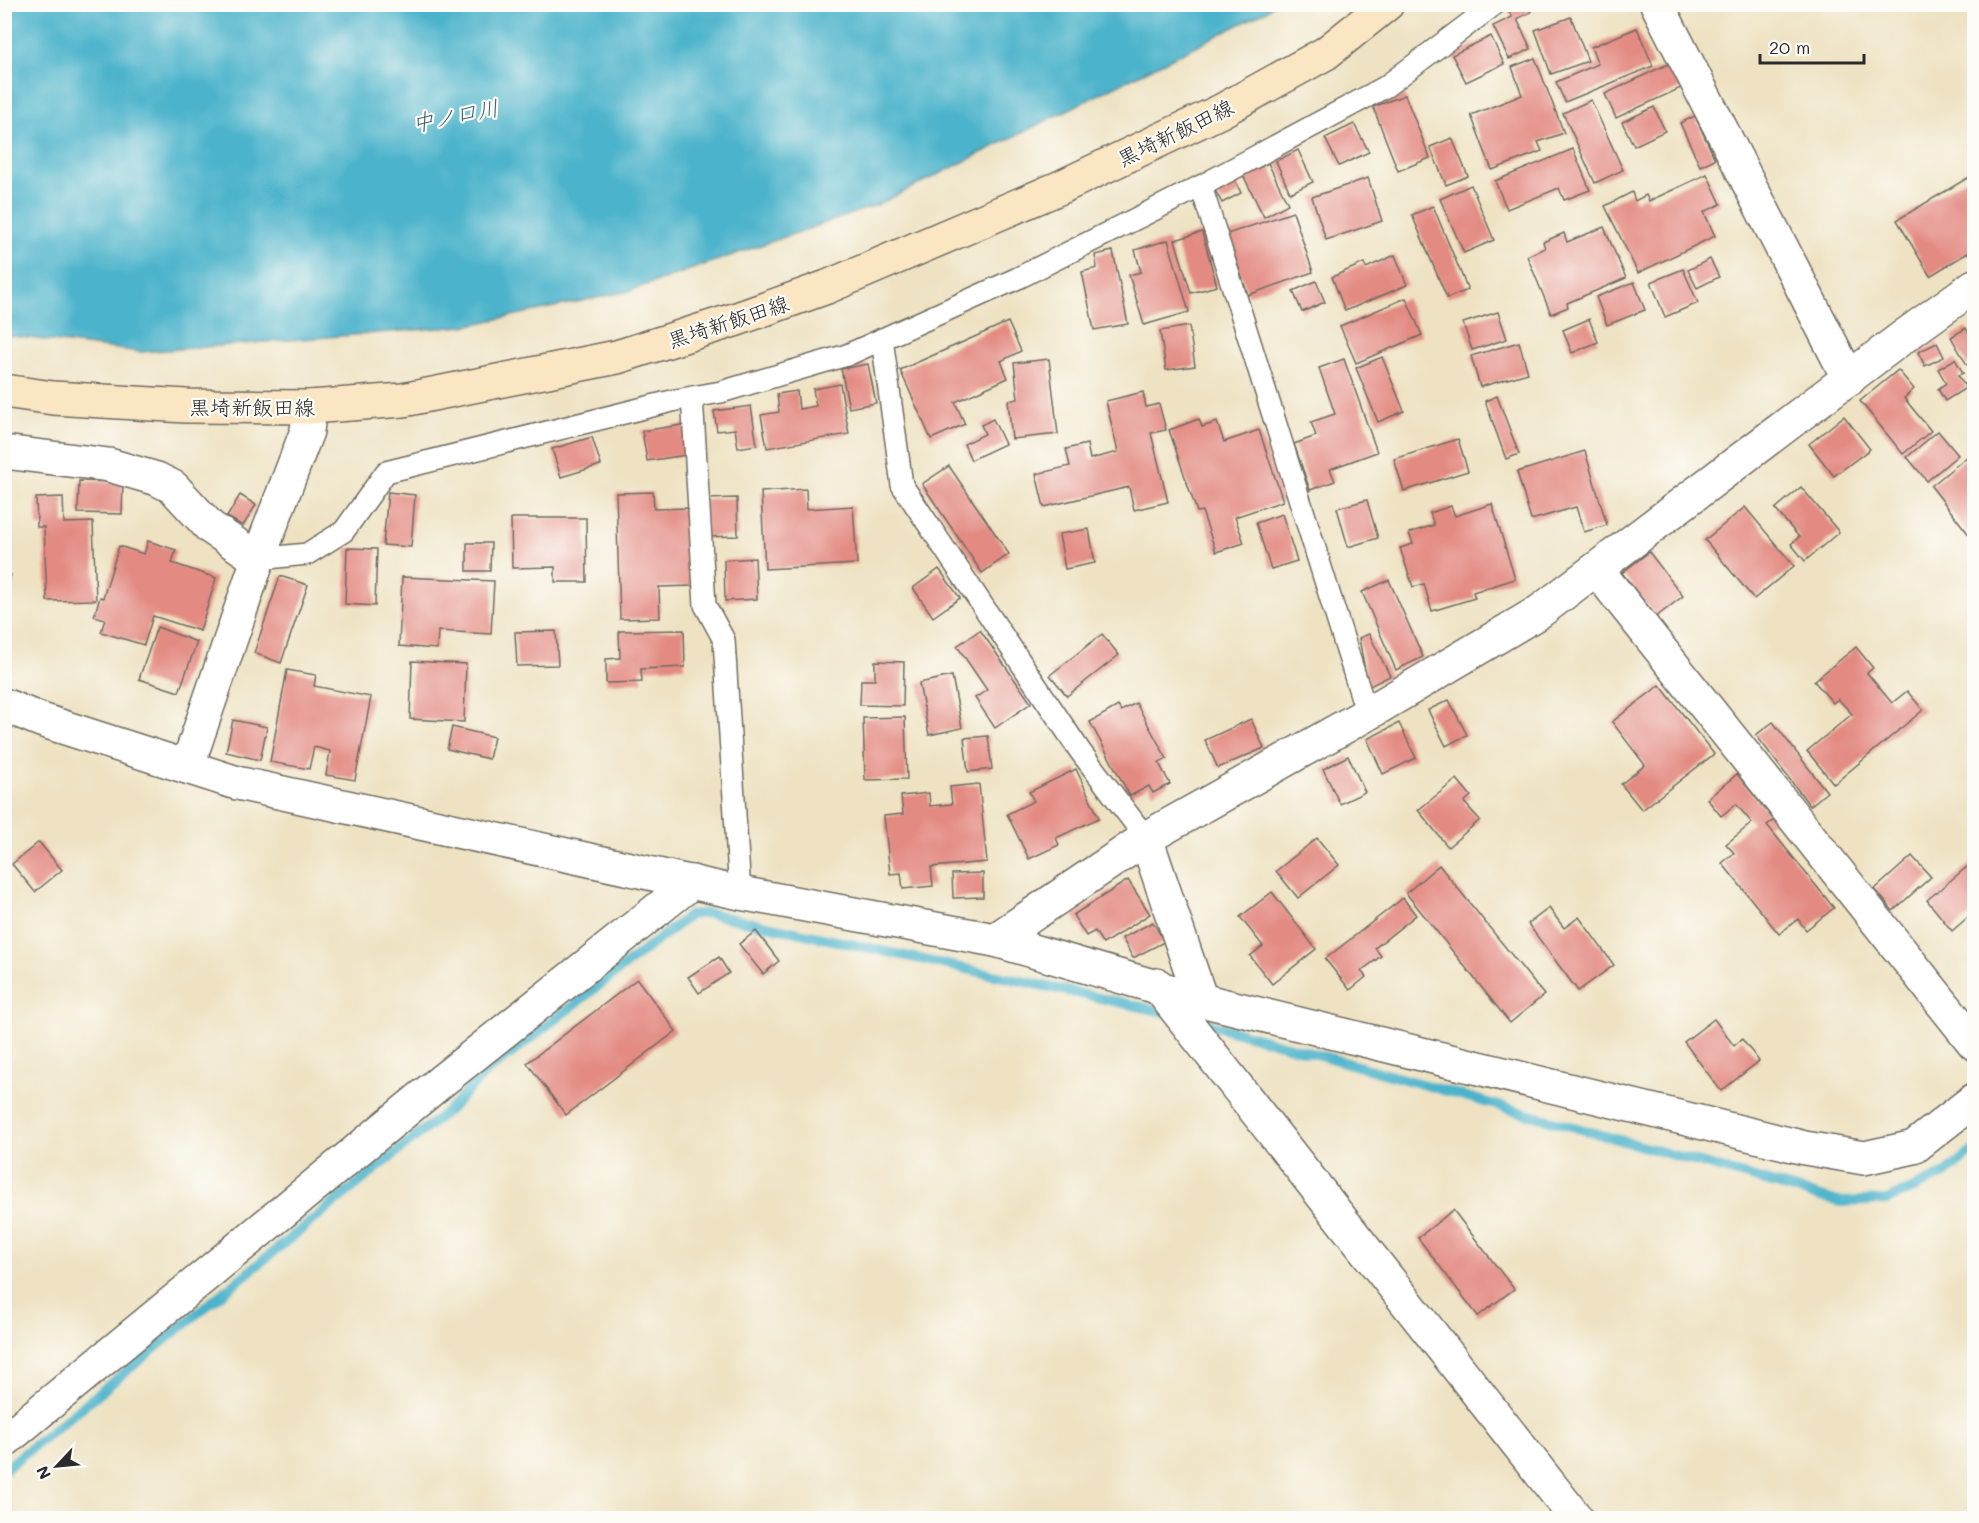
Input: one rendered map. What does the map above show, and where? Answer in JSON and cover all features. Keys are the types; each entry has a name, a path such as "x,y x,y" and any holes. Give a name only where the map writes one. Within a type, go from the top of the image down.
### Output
{"main road":[{"name":"黒埼新飯田線","path":"4,390 52,398 175,405 310,407 403,399 617,357 737,319 826,287 1048,193 1221,111 1326,53 1387,4"}],"street":[{"path":"1658,4 1849,379"},
{"path":"995,940 1146,838 1367,714 1539,612 1974,286"},
{"path":"187,767 258,559 307,431 310,407"},
{"path":"4,452 109,465 157,479 173,487 210,527 258,559"},
{"path":"1597,570 1974,1043"},
{"path":"4,705 41,720 237,783 740,893 995,940 1157,985 1201,1000 1738,1134 1864,1158 1914,1147 1974,1100"},
{"path":"1146,838 1201,1000"},
{"path":"4,1441 444,1079 692,882"},
{"path":"1157,985 1576,1518"}],"lane":[{"path":"258,559 307,554 344,531 386,472 692,397 721,392 847,356 1018,278 1201,186 1385,87 1495,4"},
{"path":"1201,186 1367,714"},
{"path":"882,339 902,485 1080,751 1146,838"},
{"path":"692,397 705,605 724,640 740,893"}],"water":[{"name":"中ノ口川","path":"5,4 1273,5 1266,11 877,205 629,291 465,326 141,352 5,335"}],"building":[{"path":"1519,4 1528,4 1531,12 1517,19 1531,49 1509,59 1493,26 1512,17 1508,10"},
{"path":"1571,17 1588,61 1551,74 1535,30"},
{"path":"1637,28 1653,66 1565,102 1556,82 1598,64 1591,47"},
{"path":"1491,36 1504,64 1466,82 1452,55"},
{"path":"1535,58 1564,133 1538,142 1542,151 1492,170 1471,115 1522,95 1512,67"},
{"path":"1672,62 1683,87 1616,118 1605,94"},
{"path":"1405,95 1430,158 1398,171 1373,107"},
{"path":"1591,100 1623,170 1595,183 1563,113"},
{"path":"1654,107 1665,131 1634,146 1622,122"},
{"path":"1695,116 1715,159 1700,166 1680,123"},
{"path":"1354,124 1369,152 1339,166 1325,138"},
{"path":"1452,138 1468,176 1446,185 1430,147"},
{"path":"1573,149 1590,190 1564,200 1559,188 1507,209 1495,181"},
{"path":"1298,150 1313,182 1290,193 1276,161"},
{"path":"1268,163 1288,204 1264,217 1243,175"},
{"path":"1707,174 1721,204 1704,212 1715,236 1638,273 1605,206 1632,192 1635,201 1646,195 1649,201"},
{"path":"1974,174 1974,249 1930,276 1897,220"},
{"path":"1368,178 1382,221 1326,240 1312,197"},
{"path":"1235,180 1241,193 1222,203 1215,190"},
{"path":"1471,185 1494,240 1464,253 1440,199"},
{"path":"1433,206 1468,290 1447,298 1412,215"},
{"path":"1293,212 1313,272 1248,295 1227,234"},
{"path":"1604,227 1626,278 1567,303 1568,307 1551,314 1527,256 1545,248 1543,242 1564,233 1567,242"},
{"path":"1202,232 1217,286 1191,293 1175,240"},
{"path":"1168,240 1189,312 1144,325 1129,275 1141,272 1135,250"},
{"path":"1113,251 1128,324 1094,330 1082,272 1097,268 1095,255"},
{"path":"1395,255 1407,285 1345,311 1332,277 1364,263 1366,268"},
{"path":"1710,259 1719,277 1697,288 1688,270"},
{"path":"1683,269 1698,303 1665,317 1651,282"},
{"path":"1316,281 1325,302 1302,312 1293,291"},
{"path":"1634,282 1645,310 1607,325 1596,297"},
{"path":"1406,298 1422,335 1356,363 1340,326"},
{"path":"1498,312 1507,339 1472,350 1463,323"},
{"path":"1589,319 1598,342 1572,353 1563,330"},
{"path":"1008,322 1021,351 1001,361 1008,378 955,402 965,424 931,439 900,370"},
{"path":"1189,326 1195,366 1166,370 1160,331"},
{"path":"1966,328 1974,342 1974,361 1967,365 1951,337"},
{"path":"1519,342 1528,373 1480,387 1471,356"},
{"path":"1937,343 1944,357 1925,366 1918,352"},
{"path":"1382,357 1404,411 1378,422 1356,368"},
{"path":"1049,359 1058,434 1012,439 1008,401 1018,399 1014,363"},
{"path":"1344,359 1377,452 1330,469 1335,481 1310,490 1294,444 1316,436 1311,422 1335,414 1319,368"},
{"path":"1955,359 1963,373 1958,375 1966,388 1945,401 1938,389 1946,383 1938,369"},
{"path":"868,364 876,403 849,408 841,369"},
{"path":"1898,370 1914,389 1904,398 1931,431 1903,454 1860,401"},
{"path":"840,384 849,434 767,448 761,415 779,412 777,394 797,391 799,409 816,406 813,389"},
{"path":"1143,392 1146,407 1159,404 1166,430 1151,433 1168,502 1134,510 1129,487 1044,507 1036,474 1070,466 1066,449 1087,444 1090,459 1118,452 1106,401"},
{"path":"1497,396 1519,454 1506,459 1485,401"},
{"path":"751,406 757,445 738,448 735,429 717,431 714,411"},
{"path":"1844,416 1870,449 1834,476 1809,444"},
{"path":"993,419 1005,444 971,460 964,444 985,434 981,425"},
{"path":"1199,419 1202,427 1217,422 1224,442 1259,430 1283,501 1235,517 1244,543 1216,552 1202,511 1197,512 1169,430"},
{"path":"688,424 693,454 647,461 642,431"},
{"path":"1938,431 1958,455 1927,481 1907,457"},
{"path":"592,437 601,465 561,477 552,449"},
{"path":"1458,439 1468,471 1404,491 1394,459"},
{"path":"1585,451 1607,525 1584,532 1576,507 1531,520 1517,472"},
{"path":"1974,451 1974,541 1931,486"},
{"path":"949,466 1009,554 982,573 922,484"},
{"path":"79,481 123,482 122,514 78,513"},
{"path":"1801,487 1839,532 1805,561 1791,544 1799,537 1775,509"},
{"path":"806,489 807,509 853,506 857,564 765,569 761,492"},
{"path":"388,492 415,495 411,547 383,545"},
{"path":"653,492 654,509 692,508 694,586 659,587 660,618 620,619 616,493"},
{"path":"240,495 256,505 243,526 227,517"},
{"path":"63,497 64,523 93,522 96,600 47,601 44,527 37,527 36,498"},
{"path":"737,498 738,536 706,537 704,499"},
{"path":"1367,500 1378,538 1348,547 1337,508"},
{"path":"1492,504 1515,579 1473,592 1475,598 1432,611 1424,584 1413,587 1400,548 1413,544 1409,533 1434,525 1430,513 1451,506 1455,516"},
{"path":"1745,507 1794,566 1754,599 1705,540"},
{"path":"1282,514 1297,561 1271,569 1256,523"},
{"path":"511,518 586,518 587,582 555,582 555,567 512,568"},
{"path":"1089,529 1095,563 1065,569 1059,534"},
{"path":"148,541 176,550 172,563 216,578 200,631 153,616 144,645 101,632 105,619 94,616 100,597 103,598 119,546 144,554"},
{"path":"467,543 491,543 490,571 467,571"},
{"path":"347,548 377,549 375,606 345,604"},
{"path":"1649,552 1683,596 1656,617 1622,573"},
{"path":"755,558 757,599 725,601 724,560"},
{"path":"939,569 960,598 933,617 913,588"},
{"path":"4,573 11,575 5,592 4,592"},
{"path":"280,576 308,585 281,663 254,653"},
{"path":"402,577 494,581 491,634 438,631 437,649 399,646"},
{"path":"1389,580 1423,657 1396,670 1362,592"},
{"path":"157,627 197,642 179,692 139,679"},
{"path":"684,630 685,667 641,669 642,682 606,683 606,659 620,658 619,631"},
{"path":"980,630 1031,703 995,728 975,698 987,690 957,646"},
{"path":"556,631 558,665 517,666 515,632"},
{"path":"1102,634 1119,655 1067,696 1050,675"},
{"path":"1369,634 1390,676 1368,687 1359,638"},
{"path":"1856,647 1873,668 1867,673 1892,703 1907,691 1923,710 1834,784 1807,751 1852,714 1838,699 1833,703 1814,681"},
{"path":"412,661 466,664 464,722 410,719"},
{"path":"875,661 904,662 903,706 860,705 861,680 875,680"},
{"path":"287,670 316,675 314,686 371,697 355,780 326,775 330,751 314,747 309,769 270,762"},
{"path":"952,676 962,728 929,735 919,683"},
{"path":"1660,685 1714,754 1642,810 1621,784 1645,765 1612,722"},
{"path":"1449,700 1467,735 1446,746 1428,710"},
{"path":"1136,703 1167,759 1159,763 1170,784 1153,793 1149,786 1130,796 1090,722 1118,706 1121,711"},
{"path":"905,717 907,779 865,780 863,718"},
{"path":"1251,719 1264,748 1218,768 1205,740"},
{"path":"233,720 267,727 260,760 226,752"},
{"path":"1773,722 1827,792 1810,806 1756,735"},
{"path":"1399,723 1416,758 1383,774 1367,739"},
{"path":"452,727 494,737 489,759 447,749"},
{"path":"988,736 992,769 968,772 964,738"},
{"path":"1348,756 1365,792 1340,804 1323,769"},
{"path":"1076,769 1099,818 1056,838 1059,845 1029,859 1007,814 1034,801 1029,792"},
{"path":"1737,774 1774,820 1767,825 1834,908 1806,930 1798,919 1779,934 1722,863 1734,853 1726,844 1752,823 1736,804 1721,816 1707,799"},
{"path":"1457,779 1471,796 1464,802 1480,820 1448,847 1418,810"},
{"path":"979,784 987,862 931,867 933,886 903,889 901,873 890,874 884,816 903,814 901,796 929,793 930,806 952,804 950,787"},
{"path":"1317,838 1339,865 1298,898 1276,871"},
{"path":"39,842 62,870 35,892 12,864"},
{"path":"1912,856 1931,877 1893,911 1875,889"},
{"path":"1974,861 1974,912 1952,931 1927,900"},
{"path":"1439,865 1544,995 1510,1023 1406,893"},
{"path":"983,873 983,897 953,898 952,874"},
{"path":"1128,880 1150,914 1103,944 1095,931 1086,936 1073,915"},
{"path":"1272,892 1316,949 1272,984 1250,956 1263,946 1240,917"},
{"path":"1403,898 1416,915 1375,948 1381,956 1361,971 1366,977 1350,990 1325,959"},
{"path":"1549,908 1564,928 1579,917 1614,965 1578,991 1528,924"},
{"path":"1153,922 1164,942 1133,958 1122,938"},
{"path":"756,931 779,961 763,974 739,944"},
{"path":"719,957 729,973 699,993 688,977"},
{"path":"637,979 676,1031 566,1115 527,1063"},
{"path":"1714,1019 1734,1046 1742,1039 1759,1061 1721,1091 1684,1042"},
{"path":"1453,1210 1514,1289 1478,1316 1418,1238"}],"waterway":[{"path":"4,1470 450,1109 483,1075 690,915 707,913 1169,1013"},
{"path":"1195,1020 1839,1202 1887,1200 1945,1174 1974,1150"}]}
